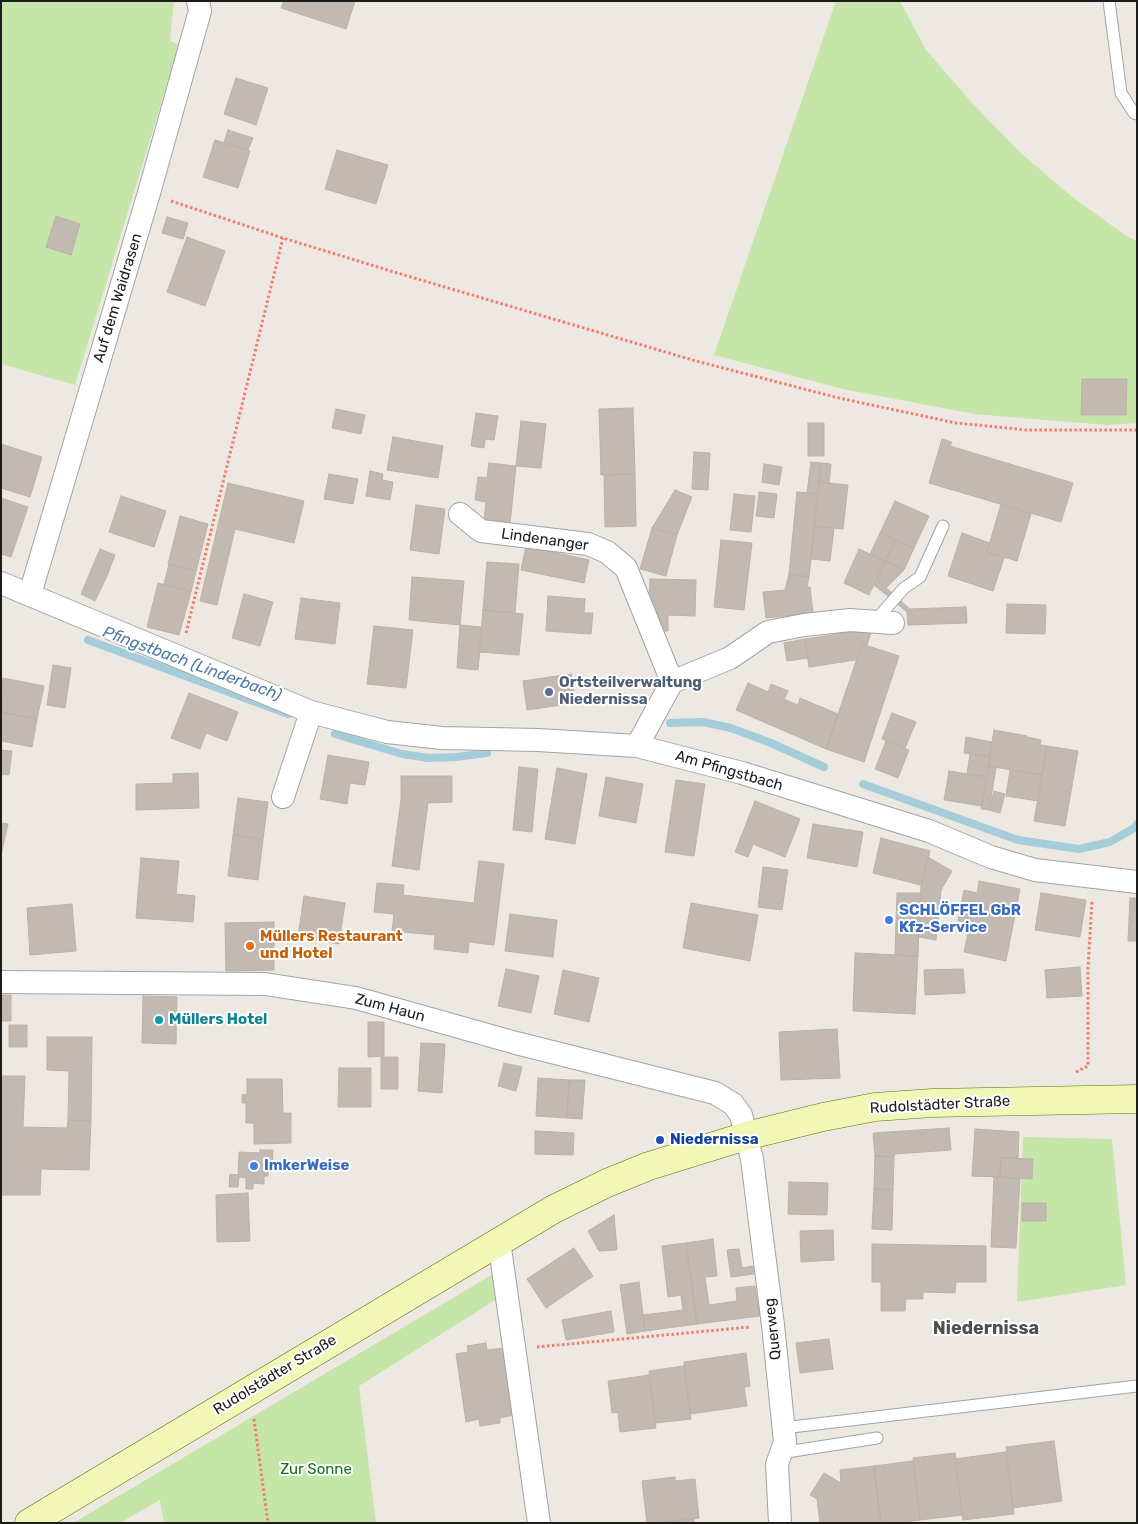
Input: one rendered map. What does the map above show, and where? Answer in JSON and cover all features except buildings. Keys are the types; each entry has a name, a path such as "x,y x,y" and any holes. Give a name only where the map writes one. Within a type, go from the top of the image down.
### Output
{"street":[{"name":"Auf dem Waidrasen","path":"30,594 149,193 200,11 198,1"},
{"name":"Lindenanger","path":"460,514 481,531 588,544 607,552 626,568 672,682"},
{"name":"Am Pfingstbach","path":"1,583 311,712 387,732 442,738 538,740 637,746 742,773 920,828 991,857 1034,870 1137,882"},
{"path":"637,746 672,682 730,658 768,632 850,620 883,623"},
{"path":"282,797 311,712"},
{"name":"Zum Haun","path":"1,982 265,984 356,998 516,1042 715,1093 733,1104 740,1116 746,1136"},
{"name":"Rudolstädter Straße","path":"46,1518 499,1241 554,1209 607,1182 649,1166 746,1136 823,1117 885,1107 932,1103 1137,1099"},
{"name":"Querweg","path":"746,1136 752,1158 785,1442 776,1464 780,1523"},
{"path":"499,1241 539,1523"}],"lane":[{"path":"1109,1 1121,94 1134,113 1137,114"},
{"path":"883,623 897,595 920,577 943,526"},
{"path":"783,1428 1137,1386"},
{"path":"780,1453 877,1438"}],"path":[{"path":"149,193 283,238 696,361 839,398 965,424 1026,430 1137,430"},
{"path":"181,657 283,238"},
{"path":"1088,1066 1088,968 1093,878"},
{"path":"514,1349 772,1325"},
{"path":"257,1444 268,1523"}],"green space":[{"path":"1,1 174,1 170,41 179,45 75,385 1,364"},
{"path":"836,1 900,1 926,50 973,104 1022,154 1071,196 1125,235 1137,241 1137,423 1107,425 974,414 843,389 714,355"},
{"path":"1023,1137 1112,1139 1126,1285 1017,1302"},
{"name":"Zur Sonne","path":"495,1273 500,1297 359,1386 376,1523 164,1523 160,1500 120,1523 73,1523"}],"waterway":[{"name":"Pfingstbach (Linderbach)","path":"88,640 288,714"},
{"name":"Pfingstbach (Linderbach)","path":"670,723 703,722 731,728 771,743 824,767"},
{"name":"Pfingstbach (Linderbach)","path":"335,734 402,754 428,758 487,753"},
{"name":"Pfingstbach (Linderbach)","path":"863,784 1018,840 1079,849 1110,842 1136,827 1137,824"}],"place":[{"name":"Ortsteilverwaltung Niedernissa","path":"549,692"},
{"name":"SCHLÖFFEL GbR Kfz-Service","path":"889,920"},
{"name":"Müllers Restaurant und Hotel","path":"250,946"},
{"name":"Müllers Hotel","path":"159,1020"},
{"name":"Niedernissa","path":"660,1140"},
{"name":"ImkerWeise","path":"254,1166"}],"district":[{"name":"Niedernissa","path":"986,1329"}]}
